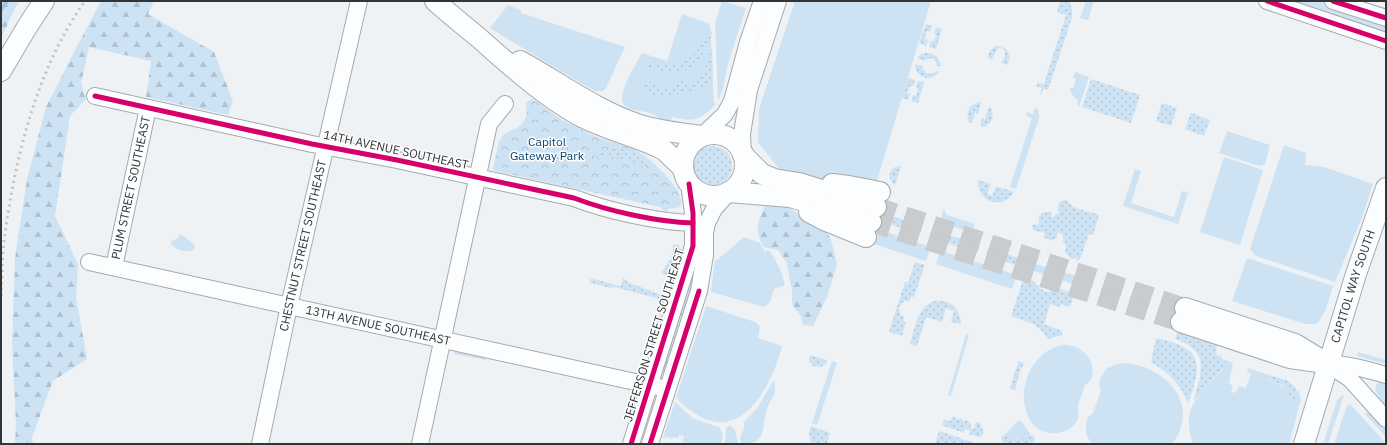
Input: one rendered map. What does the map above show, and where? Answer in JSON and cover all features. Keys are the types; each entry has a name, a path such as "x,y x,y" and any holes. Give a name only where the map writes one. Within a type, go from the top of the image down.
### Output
{"main road":[{"path":"1,71 26,27 44,1"},
{"path":"434,1 510,66 561,105 597,125 658,146 664,150 702,194 711,196 720,195 729,192 736,187 745,170 743,155"},
{"path":"480,39 612,114 657,130 702,136"},
{"path":"686,176 683,158 687,148 694,140 702,136 712,134 721,135 728,137 738,145 743,155 762,174 774,179 806,185 873,215 800,199 729,192"},
{"name":"CAPITOL WAY SOUTH","path":"1304,444 1356,274 1384,200"},
{"path":"1183,315 1295,344 1328,364"}],"street":[{"name":"CHESTNUT STREET SOUTHEAST","path":"260,444 289,306 359,1"},
{"path":"702,136 725,114 732,101 748,42 762,1"},
{"path":"743,155 742,134 749,90 778,1"},
{"path":"1266,1 1386,41"},
{"path":"1333,1 1386,18"},
{"name":"14TH AVENUE SOUTHEAST","path":"95,96 574,198 588,204 642,216 673,222 693,222"},
{"path":"420,444 489,124 505,104"},
{"name":"PLUM STREET SOUTHEAST","path":"114,267 148,108"},
{"name":"JEFFERSON STREET SOUTHEAST","path":"631,444 691,253 694,238 693,222 686,176"},
{"name":"JEFFERSON STREET SOUTHEAST","path":"650,444 699,291 705,255 705,233 708,223 714,209 729,192"},
{"name":"13TH AVENUE SOUTHEAST","path":"89,262 667,388"},
{"path":"1328,364 1353,366 1386,375"},
{"path":"1328,364 1350,379 1386,419"}],"green space":[{"path":"1,1 20,1 14,10 1,39"},
{"path":"101,1 154,1 148,14 214,52 233,101 228,115 146,97 151,61 89,47 81,83 86,99 70,116 55,216 78,264 76,297 87,359 53,381 32,437 33,444 15,444 16,424 12,344 15,258 27,179 46,107"},
{"path":"722,1 746,8 718,101 715,23"},
{"path":"795,1 931,1 876,184 815,179 783,174 758,142 759,109"},
{"path":"1060,1 1070,2 1072,17 1048,90 1043,89 1040,95 1042,88 1036,86 1037,83 1044,84 1066,15 1057,12"},
{"path":"1086,1 1094,1 1088,20 1080,18"},
{"path":"1284,1 1319,1 1386,23 1386,33"},
{"path":"508,5 521,10 521,13 625,47 606,88 603,91 595,91 490,28"},
{"path":"682,14 710,24 714,103 716,104 701,117 692,120 672,117 670,123 651,113 628,108 622,102 622,95 624,88 642,53 667,61"},
{"path":"926,24 932,26 930,32 927,31 925,39 928,40 926,46 919,43"},
{"path":"936,27 942,29 936,49 929,47 931,41 934,41"},
{"path":"712,30 708,45 691,67 677,72 670,72 645,66 648,60 671,65 686,61 699,48"},
{"path":"999,46 1002,47 1005,49 1009,53 1009,62 1007,65 1001,63 1005,53 1001,47 999,47 992,60 988,58 991,50 994,47"},
{"path":"712,47 713,74 706,85 686,92 662,96 647,91 643,80 662,87 672,87 676,81 685,80 687,84 691,85 695,83 706,66"},
{"path":"925,53 936,56 941,67 937,66 935,61 930,58 924,61 917,58 921,54"},
{"path":"915,64 922,66 924,71 929,74 936,71 939,72 928,78 921,76 916,69"},
{"path":"1075,72 1089,77 1079,107 1077,100 1071,93 1071,90 1069,90 1070,88 1073,88 1076,79 1073,77"},
{"path":"908,78 915,80 913,86 910,86 907,93 910,94 908,100 902,98"},
{"path":"1091,79 1140,95 1131,123 1082,107"},
{"path":"918,81 924,83 918,103 911,101 913,95 916,96"},
{"name":"Capitol Gateway Park","path":"532,99 562,120 592,135 628,147 644,155 667,176 674,185 681,200 680,206 668,209 667,213 660,207 495,171 493,168 500,140 504,134 517,128 523,122 527,111 526,102"},
{"path":"979,102 981,103 978,114 975,113 972,123 969,122 967,115 970,107"},
{"path":"1162,103 1177,108 1171,126 1156,121"},
{"path":"989,106 993,115 992,120 984,127 980,125 982,118 985,119"},
{"path":"1035,108 1039,110 1038,114 1040,115 1016,189 1010,187 1032,118 1026,116 1027,112 1033,114"},
{"path":"1191,113 1210,120 1204,136 1185,129"},
{"path":"1227,131 1270,145 1265,164 1261,166 1256,165 1219,153"},
{"path":"1284,145 1306,153 1305,165 1324,167 1373,184 1363,215 1335,282 1256,256 1250,249"},
{"path":"712,146 720,148 726,152 730,158 732,166 730,174 726,180 720,184 712,186 704,184 698,180 694,174 692,166 694,158 698,152 704,148"},
{"path":"625,148 640,155 646,169 634,162 621,158 594,158 596,154 609,149"},
{"path":"1224,157 1263,170 1240,245 1200,232"},
{"path":"901,166 895,185 891,181 889,174 893,168"},
{"path":"1135,169 1141,171 1131,203 1174,217 1182,191 1188,193 1178,224 1123,206"},
{"path":"978,180 991,184 987,194 992,196 996,186 1014,192 1009,198 1003,201 991,201 982,194 979,188"},
{"path":"1065,200 1073,207 1099,215 1093,235 1089,234 1080,259 1077,261 1076,257 1071,259 1065,252 1066,245 1063,242 1063,235 1057,233 1057,237 1052,241 1043,237 1045,235 1043,231 1040,232 1033,230 1032,225 1039,224 1041,214 1045,212 1052,212 1051,216 1053,218 1056,214 1059,214 1059,204"},
{"path":"764,202 788,203 791,209 813,225 821,222 831,240 837,264 827,297 813,326 803,325 801,316 793,306 792,289 787,263 778,250 764,247 758,234 759,221"},
{"path":"944,208 947,215 975,224 973,228 968,229 971,232 940,223"},
{"path":"892,216 913,223 910,231 890,224"},
{"path":"880,230 931,247 926,261 871,243 874,235 878,236"},
{"path":"945,234 980,245 977,253 943,242"},
{"path":"180,235 195,246 194,249 182,251 171,244 172,241"},
{"path":"744,237 760,243 765,252 769,250 777,262 784,280 785,285 774,289 770,302 764,307 711,292 715,260 717,260"},
{"path":"673,244 678,245 682,250 673,277 661,273 673,253"},
{"path":"942,251 1017,275 1012,289 936,264 940,252"},
{"path":"1004,253 1022,259 1019,267 1001,260"},
{"path":"698,258 688,305 664,373 662,372 693,269"},
{"path":"1247,258 1333,286 1324,313 1318,322 1314,324 1305,324 1232,301"},
{"path":"915,262 925,265 914,297 911,297 910,301 904,301 899,307 900,314 904,317 903,321 906,322 902,336 889,332 905,282 908,283"},
{"path":"1030,263 1076,276 1078,282 1073,284 1031,270 1028,267"},
{"path":"1024,277 1032,280 1044,291 1050,292 1054,287 1074,294 1070,307 1061,304 1060,307 1050,304 1044,324 1062,331 1062,335 1048,339 1042,331 1033,324 1011,316"},
{"path":"623,278 628,282 666,297 654,335 651,335 659,316 661,304 659,304 660,299 614,287 615,285 621,286"},
{"path":"590,279 614,284 611,288 590,283"},
{"path":"934,301 950,303 954,306 959,313 961,324 951,322 954,311 946,308 942,322 926,317 917,346 910,344 920,313 928,304"},
{"path":"706,306 755,322 760,326 758,338 782,346 772,374 759,398 749,410 738,418 727,422 715,422 703,418 690,410 676,398"},
{"path":"1178,330 1218,344 1216,349 1217,356 1220,355 1222,359 1233,363 1229,366 1227,362 1223,361 1224,367 1193,401 1201,372 1201,364 1199,357 1194,350 1175,339"},
{"path":"966,334 969,335 951,396 948,395"},
{"path":"1156,338 1180,345 1190,352 1195,358 1197,372 1188,404 1182,391 1174,380 1151,361"},
{"path":"1061,345 1074,346 1080,349 1089,358 1093,370 1091,380 1084,387 1079,402 1078,417 1076,422 1069,429 1059,433 1049,433 1039,430 1031,421 1025,405 1024,394 1029,373 1035,363 1042,355"},
{"path":"455,349 486,356 486,360 454,354"},
{"path":"1358,352 1386,360 1386,364 1357,356"},
{"path":"810,355 827,360 821,367 813,366 809,360"},
{"path":"1222,360 1227,362 1229,365 1233,364 1229,383 1233,386 1231,392 1235,393 1239,386 1246,388 1251,374 1247,371 1248,368 1263,373 1262,376 1288,389 1290,391 1288,394 1292,400 1298,395 1298,389 1301,399 1289,444 1193,444 1189,420 1191,410 1200,393 1224,368"},
{"path":"832,361 837,363 817,425 812,423"},
{"path":"1019,361 1024,363 1020,371 1015,390 1010,389 1015,371"},
{"path":"1122,363 1137,365 1152,371 1164,379 1174,389 1181,401 1183,415 1180,429 1172,444 1091,444 1086,433 1086,424 1088,417 1093,413 1101,391 1099,385 1100,379 1107,368"},
{"path":"1263,373 1289,381 1298,393 1296,398 1291,402 1286,399 1290,391 1284,386 1262,376"},
{"path":"774,380 775,390 765,415 760,437 756,441 742,444 740,437 744,427 744,422 759,406"},
{"path":"1386,381 1386,393 1384,395 1386,399 1386,406 1380,399 1375,388 1380,382"},
{"path":"1344,395 1328,444 1323,444 1337,400"},
{"path":"675,402 694,419 719,427 722,436 720,444 685,444 683,441 684,436 679,435 677,438 663,438"},
{"path":"1349,404 1385,444 1334,444 1346,408"},
{"path":"1368,411 1386,430 1386,437 1365,414"},
{"path":"955,417 957,419 962,419 964,422 966,420 970,424 971,423 972,425 970,425 972,429 974,429 976,422 980,423 984,433 980,437 969,434 970,430 965,429 964,433 942,425 944,419 950,421"},
{"path":"1018,421 1021,421 1031,435 1020,439 1012,437 1007,432"},
{"path":"730,425 735,430 738,444 725,443 726,428"},
{"path":"811,426 830,433 827,444 811,444 809,433"},
{"path":"939,431 977,444 935,444"},
{"path":"1007,432 1016,439 1033,435 1035,439 1032,444 1003,443 1001,438"}],"waterway":[{"path":"1,10 7,1"}],"tunnel":[{"path":"876,207 1185,308"},
{"path":"871,222 1181,322"}],"railway":[{"path":"1,296 3,248 14,178 30,116 53,56 85,1"}],"cycle path":[{"path":"1267,1 1386,41"},
{"path":"1333,1 1386,18"},
{"path":"95,96 312,144 397,160 574,198 587,203 633,215 693,223"},
{"path":"631,444 693,246 693,213 689,184"},
{"path":"650,444 699,291"}]}
